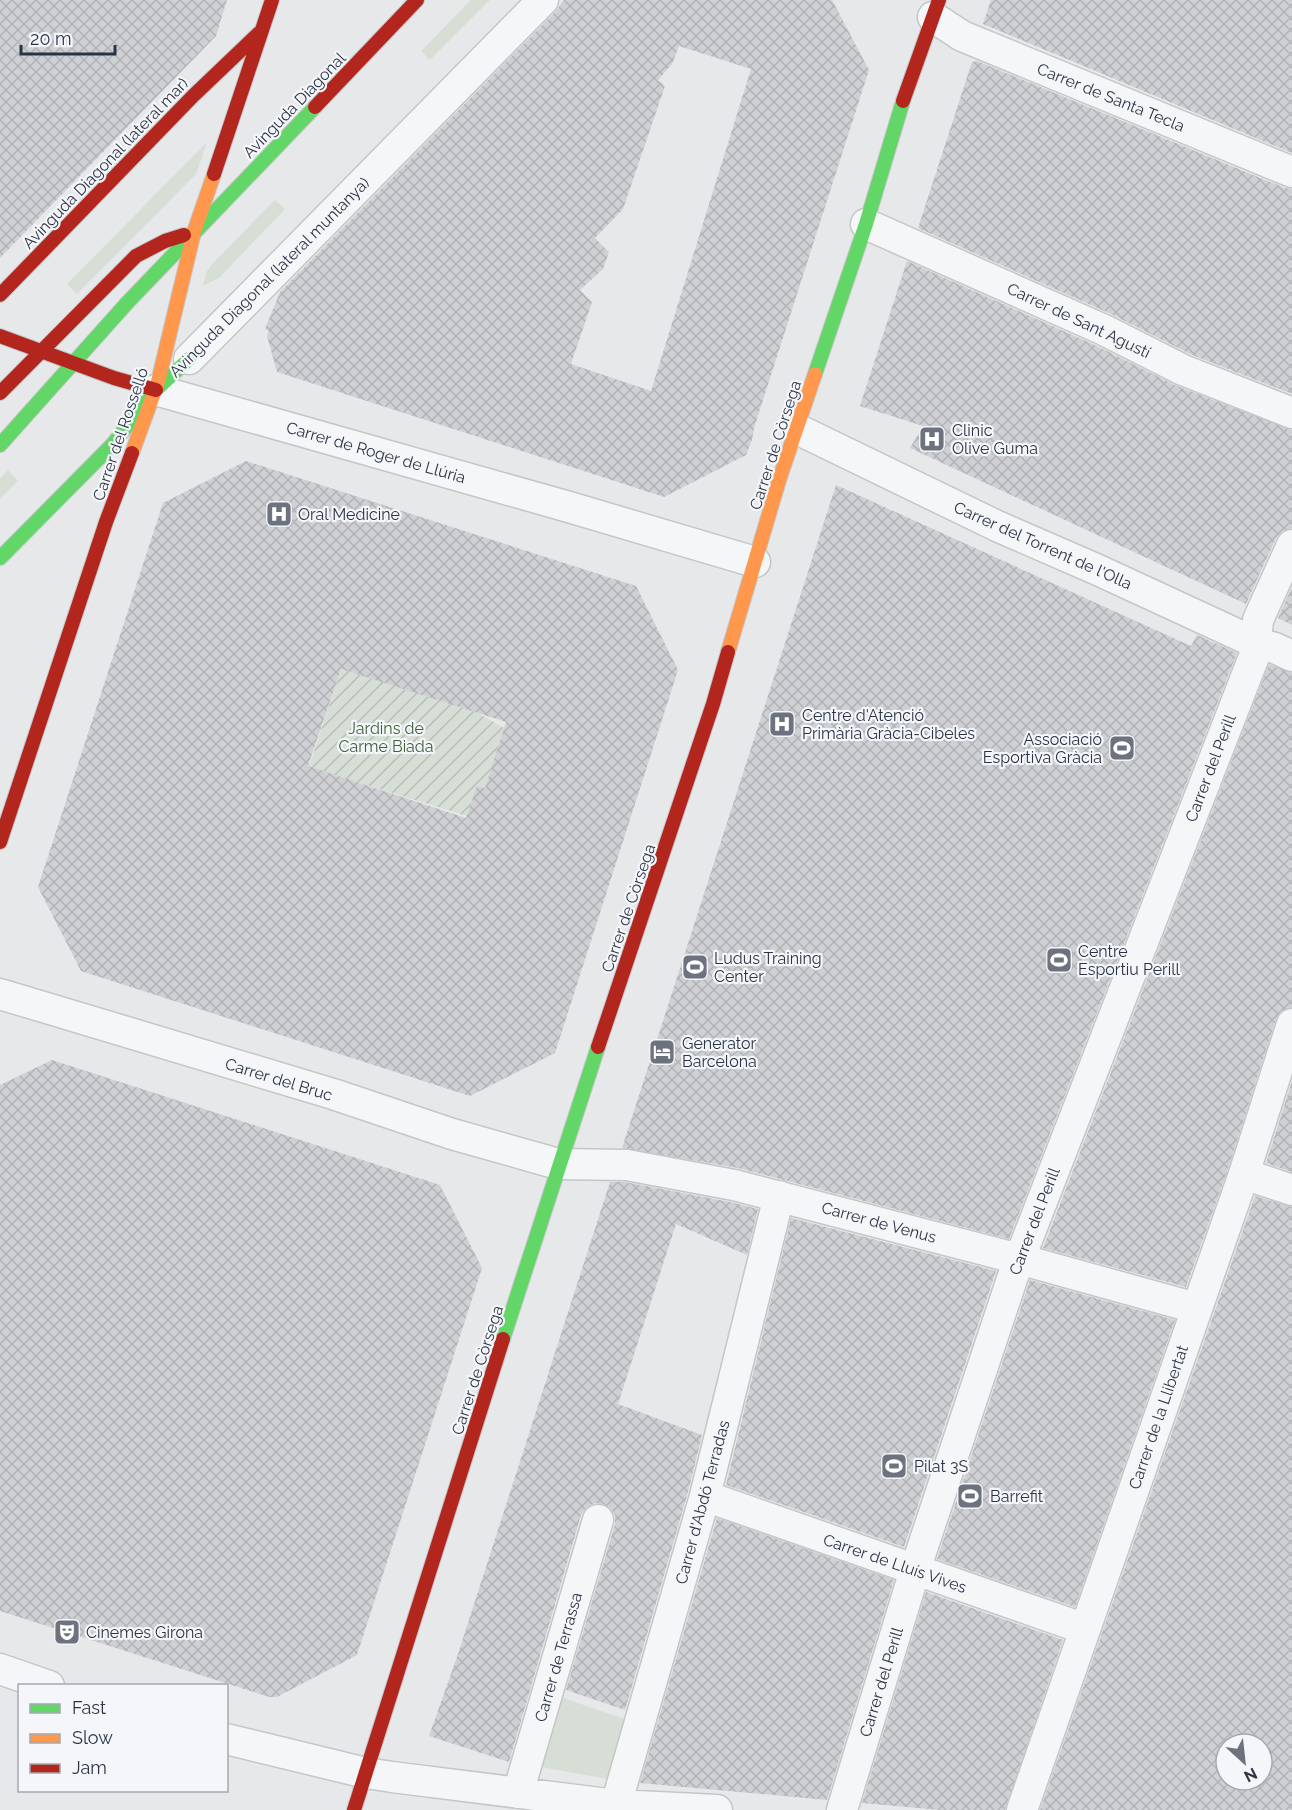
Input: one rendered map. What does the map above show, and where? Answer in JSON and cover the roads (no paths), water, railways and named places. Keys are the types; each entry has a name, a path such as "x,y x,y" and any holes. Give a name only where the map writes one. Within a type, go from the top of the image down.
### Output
{"main road":[{"name":"Carrer del Rosselló","path":"0,842 106,522 156,390 194,232 272,0"},
{"name":"Avinguda Diagonal","path":"0,445 120,310 417,0"},
{"name":"Carrer de Còrsega","path":"354,1810 558,1164 713,704 797,429 866,224 931,6"},
{"name":"Avinguda Diagonal (lateral mar)","path":"0,295 193,96 262,30"},
{"name":"Avinguda Diagonal","path":"0,393 136,256 165,242 194,232"},
{"name":"Carrer de Roger de Llúria","path":"0,336 114,378 156,390"},
{"name":"Avinguda Diagonal (lateral muntanya)","path":"0,558 112,445 156,390 189,359"}],"street":[{"name":"Avinguda Diagonal (lateral muntanya)","path":"189,359 543,0"},
{"name":"Carrer de Santa Tecla","path":"931,6 962,36 1292,172"},
{"name":"Carrer de Sant Agustí","path":"866,224 1104,330 1183,370 1292,413"},
{"name":"Carrer de Roger de Llúria","path":"156,390 755,562"},
{"name":"Carrer del Torrent de l'Olla","path":"797,429 997,526 1234,631 1256,643 1292,656"},
{"name":"Carrer del Perill","path":"842,1810 915,1570 1020,1259 1250,664 1256,643 1258,620 1292,546"},
{"name":"Carrer del Bruc","path":"0,994 333,1095 452,1134 558,1164"},
{"name":"Carrer de la Llibertat","path":"1022,1810 1244,1174 1292,1024"},
{"name":"Carrer de Venus","path":"558,1164 627,1165 734,1185 1020,1259 1196,1308"},
{"path":"1244,1174 1292,1190"},
{"name":"Carrer d'Abdó Terradas","path":"632,1807 779,1196"},
{"name":"Carrer de Lluís Vives","path":"705,1496 1085,1629"},
{"name":"Carrer de Terrassa","path":"518,1793 598,1520"},
{"path":"0,1669 43,1684"},
{"path":"228,1739 366,1773 632,1807 717,1810"}],"place":[{"name":"Clinic Olive Guma","path":"932,439"},
{"name":"Oral Medicine","path":"279,514"},
{"name":"Centre d'Atenció Primària Gràcia-Cibeles","path":"782,724"},
{"name":"Associació Esportiva Gràcia","path":"1122,748"},
{"name":"Centre Esportiu Perill","path":"1059,960"},
{"name":"Ludus Training Center","path":"695,967"},
{"name":"Generator Barcelona","path":"662,1052"},
{"name":"Pilat 3S","path":"894,1466"},
{"name":"Barrefit","path":"970,1496"},
{"name":"Cinemes Girona","path":"67,1632"}],"park label":[{"name":"Jardins de Carme Biada","path":"386,737"}]}
